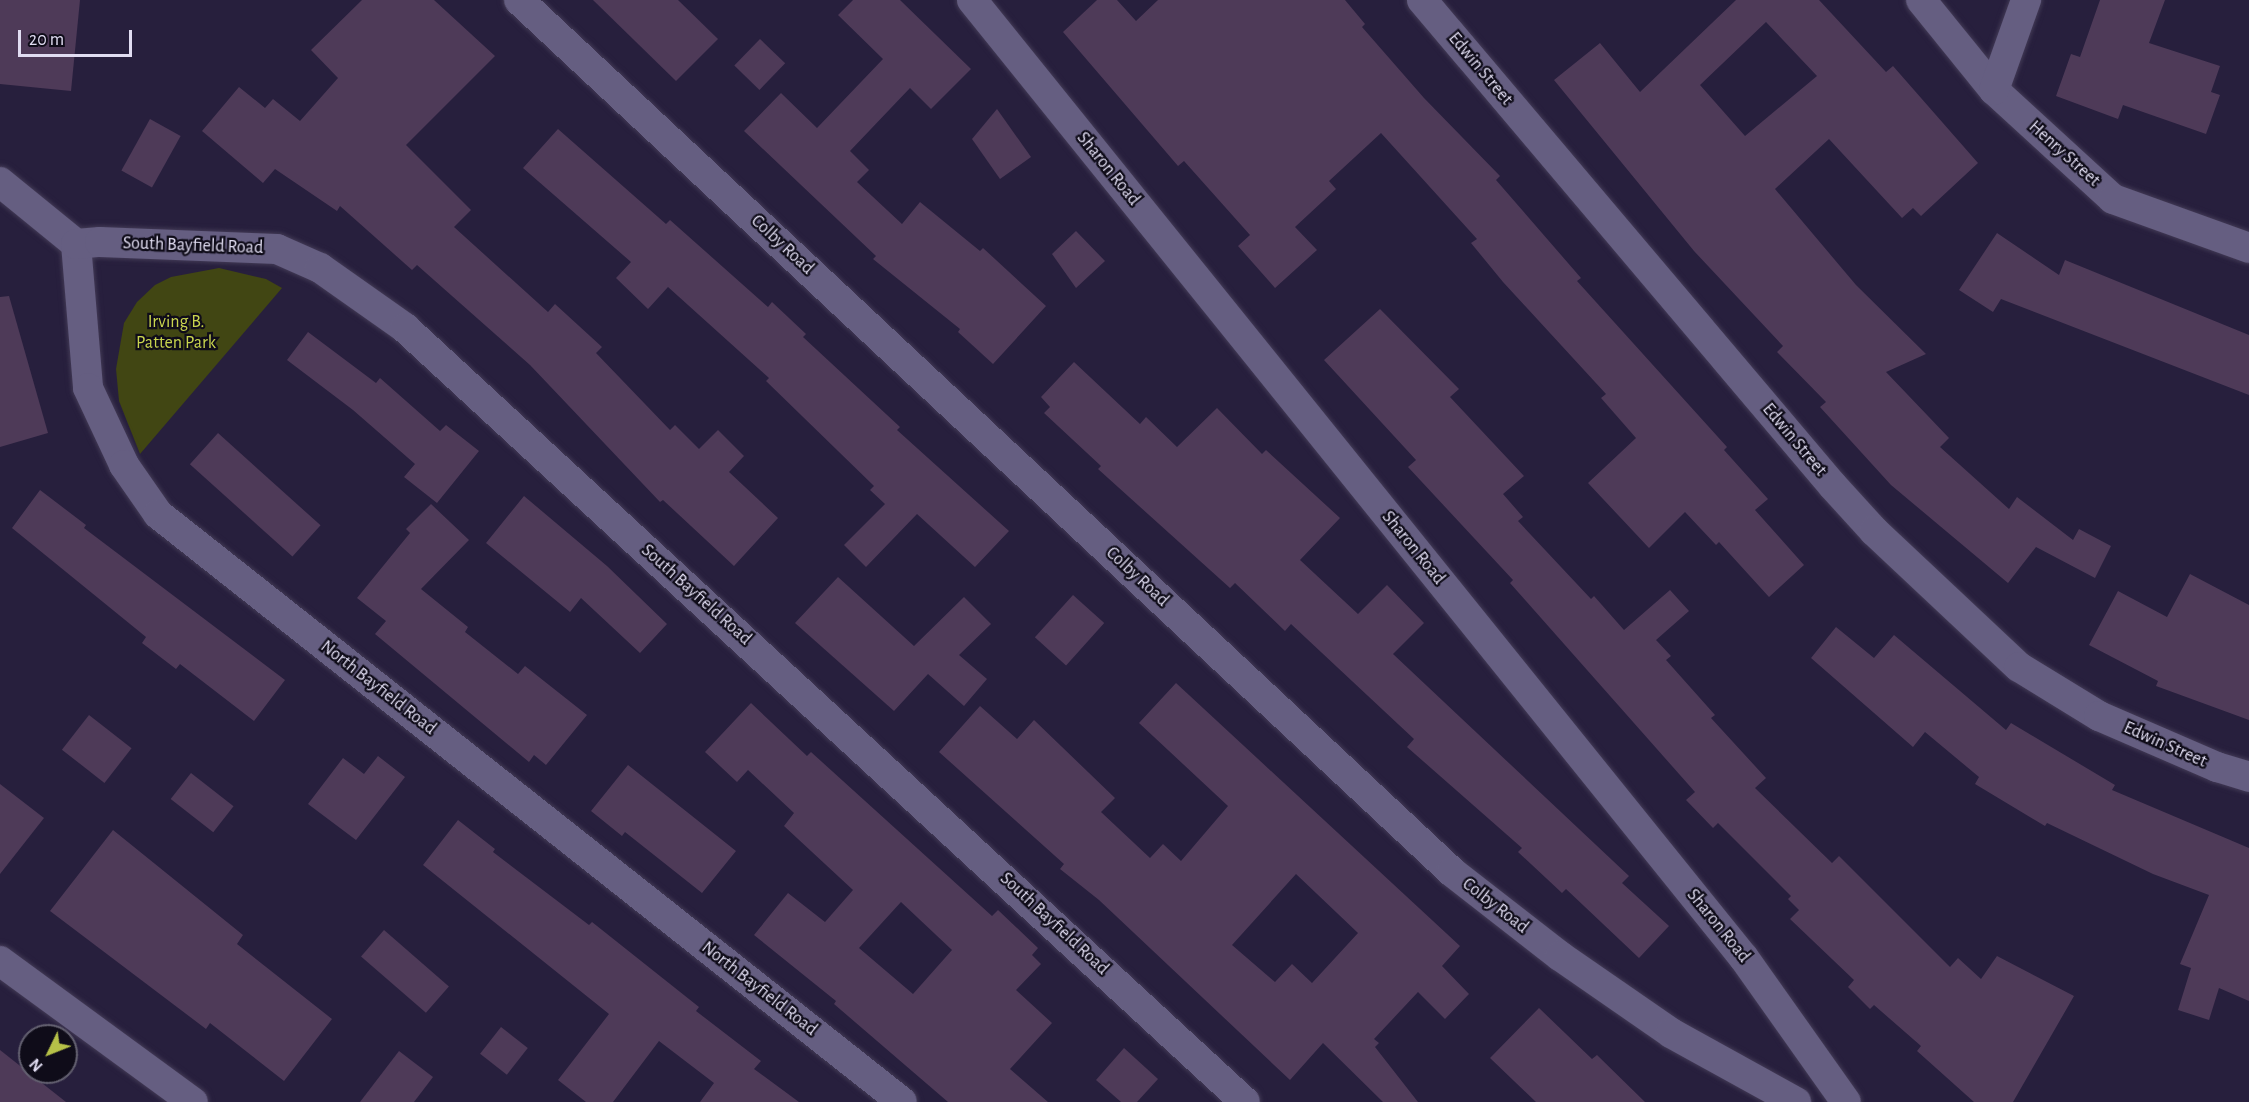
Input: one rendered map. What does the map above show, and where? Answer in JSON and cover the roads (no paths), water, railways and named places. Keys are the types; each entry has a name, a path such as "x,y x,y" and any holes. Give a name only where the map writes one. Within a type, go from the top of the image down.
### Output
{"street":[{"name":"Colby Road","path":"519,0 1452,872 1560,956 1671,1033 1796,1102"},
{"name":"Sharon Road","path":"972,0 1744,958 1846,1102"},
{"name":"Edwin Street","path":"1422,0 1833,486 2019,668 2099,716 2217,767 2249,777"},
{"name":"Henry Street","path":"1921,0 1994,90 2113,199 2249,248"},
{"path":"1994,90 2026,0"},
{"path":"0,182 76,244"},
{"name":"South Bayfield Road","path":"76,244 100,242 277,249 320,268 405,328 1245,1102"},
{"name":"North Bayfield Road","path":"76,244 88,388 124,465 158,514 902,1102"},
{"path":"0,961 193,1102"}],"park label":[{"name":"Irving B. Patten Park","path":"176,333"}]}
